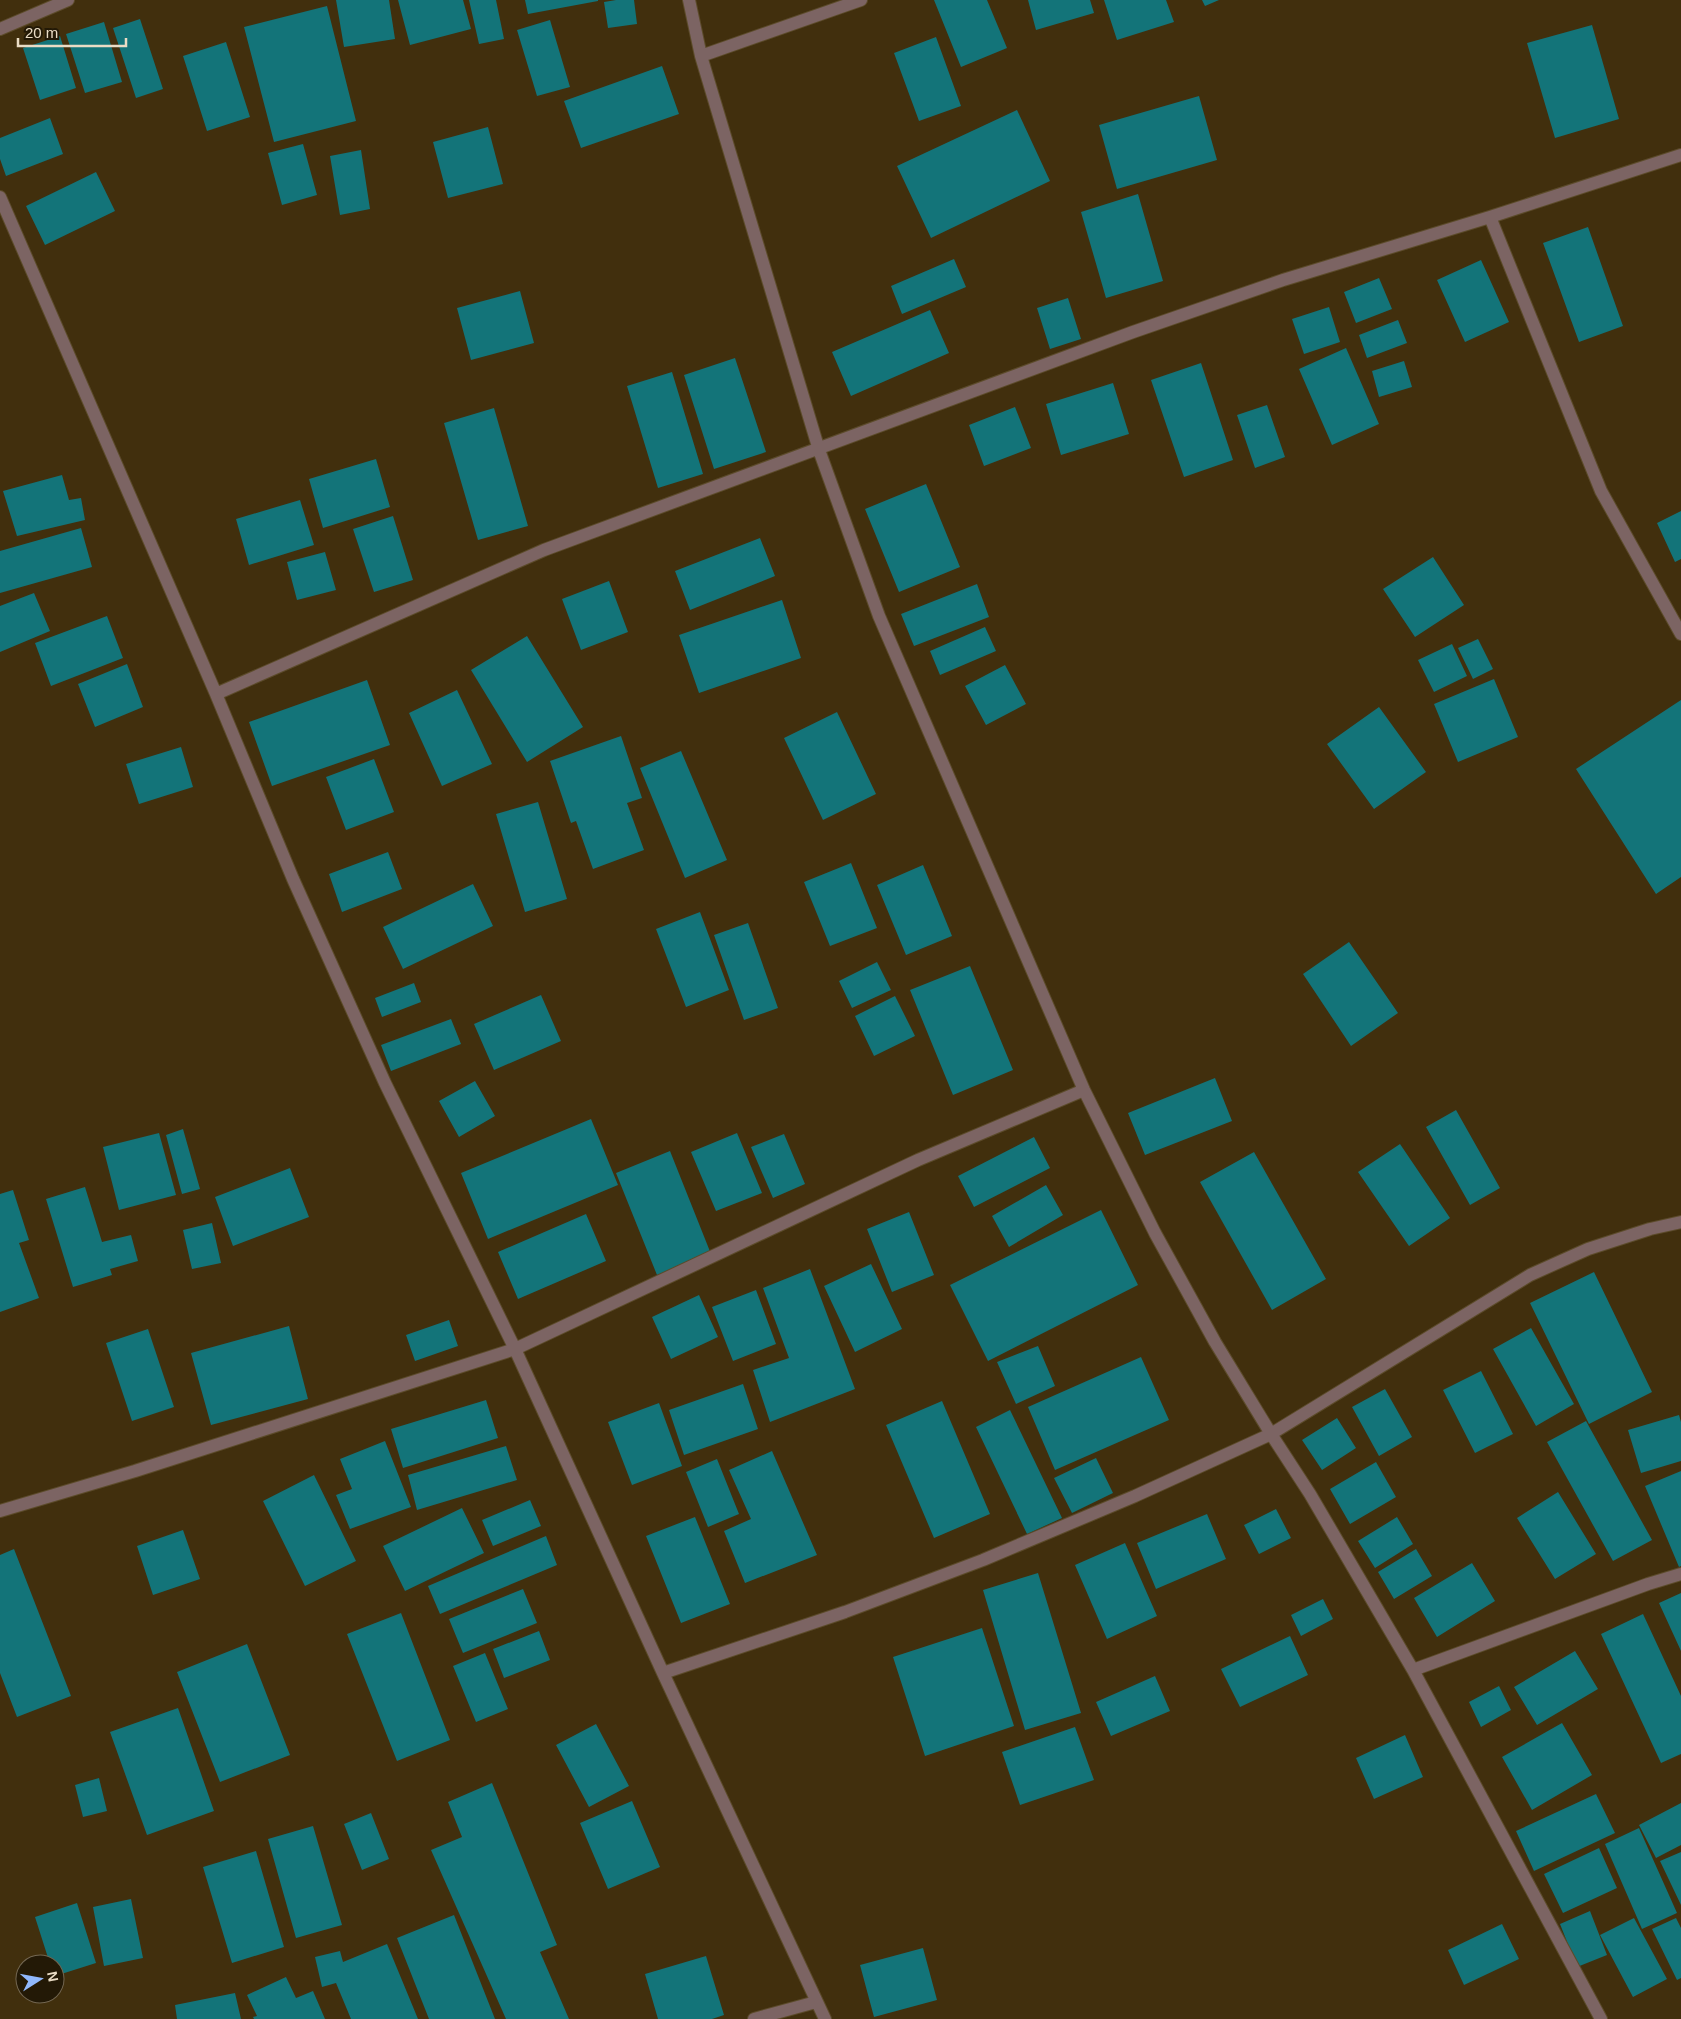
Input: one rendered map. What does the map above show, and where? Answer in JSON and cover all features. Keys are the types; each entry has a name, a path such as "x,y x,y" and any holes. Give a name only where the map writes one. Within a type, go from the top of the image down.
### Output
{"street":[{"path":"0,29 68,0"},
{"path":"689,0 701,56 819,450 879,616 1084,1090 1155,1233 1215,1342 1310,1494 1413,1670 1601,2019"},
{"path":"701,56 861,0"},
{"path":"216,694 544,550 819,450 1133,332 1255,290 1681,155"},
{"path":"0,197 216,694 293,879 385,1083 515,1349 824,2019"},
{"path":"1490,217 1601,492 1681,634"},
{"path":"0,1511 135,1471 515,1349 918,1160 1084,1090"},
{"path":"663,1673 845,1612 983,1560 1135,1496 1271,1434 1530,1275 1588,1249 1650,1229 1681,1222"},
{"path":"1413,1670 1648,1584 1681,1574"},
{"path":"754,2019 816,2002"}],"building":[{"path":"336,0 389,0 395,39 344,47"},
{"path":"398,0 463,0 471,29 410,45"},
{"path":"469,0 496,0 504,39 479,44"},
{"path":"525,0 598,0 598,1 528,14"},
{"path":"634,0 637,24 608,28 604,2"},
{"path":"934,0 987,0 1007,48 961,67"},
{"path":"1028,0 1090,0 1094,13 1036,30"},
{"path":"1104,0 1166,0 1174,22 1117,40"},
{"path":"1202,0 1219,0 1205,6"},
{"path":"327,6 356,121 274,142 244,27"},
{"path":"140,19 163,89 136,98 113,28"},
{"path":"550,20 570,87 537,96 517,30"},
{"path":"104,22 122,82 85,93 66,34"},
{"path":"1592,25 1619,119 1555,138 1527,43"},
{"path":"60,36 76,88 40,100 23,48"},
{"path":"936,37 961,106 919,121 894,53"},
{"path":"226,42 250,117 207,131 183,56"},
{"path":"662,66 679,114 581,148 564,101"},
{"path":"1199,96 1217,160 1117,189 1099,125"},
{"path":"1017,110 1050,181 931,238 897,166"},
{"path":"50,118 63,154 6,176 0,159 0,138"},
{"path":"488,127 503,184 448,198 433,142"},
{"path":"303,144 317,195 282,205 268,153"},
{"path":"361,150 370,209 340,215 330,156"},
{"path":"96,172 115,211 45,245 26,206"},
{"path":"1138,194 1163,281 1106,298 1081,212"},
{"path":"1588,227 1623,326 1579,342 1543,243"},
{"path":"954,259 966,287 902,314 891,286"},
{"path":"1481,260 1509,322 1465,342 1437,280"},
{"path":"1379,278 1392,309 1356,323 1344,292"},
{"path":"520,291 534,343 471,360 457,308"},
{"path":"1068,298 1081,339 1050,349 1037,308"},
{"path":"1329,307 1340,342 1304,354 1292,319"},
{"path":"930,310 949,353 851,396 832,352"},
{"path":"1398,320 1407,343 1367,358 1359,335"},
{"path":"1346,348 1379,424 1332,445 1299,369"},
{"path":"735,358 766,452 714,469 684,375"},
{"path":"1404,361 1412,387 1379,397 1372,371"},
{"path":"1201,363 1233,460 1184,477 1151,380"},
{"path":"672,372 703,474 658,488 627,386"},
{"path":"1113,383 1129,434 1061,455 1046,404"},
{"path":"1267,405 1285,457 1255,468 1237,415"},
{"path":"1015,407 1031,448 984,466 969,425"},
{"path":"494,408 528,526 478,540 444,423"},
{"path":"376,459 390,507 323,528 309,479"},
{"path":"62,475 69,500 81,498 85,520 17,536 3,491"},
{"path":"926,484 960,567 899,592 865,509"},
{"path":"300,500 314,545 249,565 236,519"},
{"path":"1681,511 1681,559 1675,562 1657,523"},
{"path":"393,516 413,580 374,592 353,529"},
{"path":"81,528 92,567 0,593 0,551"},
{"path":"760,538 775,576 690,610 675,571"},
{"path":"325,552 336,590 297,600 287,562"},
{"path":"1433,557 1464,605 1415,637 1383,589"},
{"path":"609,581 628,632 581,650 562,599"},
{"path":"977,584 989,617 914,646 901,614"},
{"path":"34,593 50,631 0,652 0,606"},
{"path":"782,600 801,658 699,693 679,635"},
{"path":"107,616 123,658 51,686 35,643"},
{"path":"985,627 996,651 940,675 930,651"},
{"path":"527,636 583,727 527,762 471,670"},
{"path":"1478,639 1493,669 1473,679 1458,648"},
{"path":"1452,644 1467,676 1434,692 1418,660"},
{"path":"127,664 143,707 95,727 78,684"},
{"path":"1005,665 1026,704 986,725 965,686"},
{"path":"1494,679 1518,737 1458,762 1434,704"},
{"path":"367,680 390,745 272,786 249,722"},
{"path":"457,690 492,764 442,786 409,713"},
{"path":"1681,700 1681,877 1656,894 1576,769"},
{"path":"1379,707 1426,772 1374,809 1327,744"},
{"path":"837,712 876,794 823,820 784,738"},
{"path":"621,736 642,798 627,803 644,850 593,869 576,821 571,823 550,761"},
{"path":"181,747 193,787 139,804 126,764"},
{"path":"681,751 727,860 685,878 640,768"},
{"path":"374,759 394,812 346,830 326,777"},
{"path":"538,802 567,899 525,912 496,814"},
{"path":"388,852 402,889 342,912 329,874"},
{"path":"851,863 877,928 830,946 804,882"},
{"path":"923,865 952,936 906,955 877,885"},
{"path":"473,884 493,926 403,969 383,927"},
{"path":"700,912 729,990 686,1007 656,929"},
{"path":"748,923 778,1008 744,1020 714,935"},
{"path":"1349,942 1398,1013 1351,1046 1303,974"},
{"path":"877,962 891,990 852,1008 839,981"},
{"path":"970,966 1013,1070 953,1095 910,990"},
{"path":"414,983 421,1002 382,1017 375,998"},
{"path":"541,995 561,1041 494,1070 474,1024"},
{"path":"895,996 915,1036 874,1056 855,1016"},
{"path":"451,1019 461,1044 391,1071 381,1045"},
{"path":"1215,1078 1232,1121 1145,1155 1128,1113"},
{"path":"475,1081 495,1116 459,1137 439,1101"},
{"path":"1456,1110 1500,1188 1470,1205 1426,1127"},
{"path":"591,1119 618,1185 488,1239 461,1173"},
{"path":"183,1129 200,1189 182,1194 166,1135"},
{"path":"159,1133 176,1195 119,1210 103,1147"},
{"path":"737,1133 762,1193 716,1211 691,1152"},
{"path":"784,1134 805,1184 773,1198 751,1147"},
{"path":"1034,1137 1050,1168 974,1207 958,1176"},
{"path":"1400,1144 1450,1218 1409,1246 1358,1172"},
{"path":"670,1151 711,1254 657,1275 616,1173"},
{"path":"1254,1152 1326,1279 1272,1310 1200,1182"},
{"path":"290,1168 309,1217 233,1246 215,1197"},
{"path":"1046,1185 1063,1215 1009,1247 992,1216"},
{"path":"85,1187 102,1242 131,1235 138,1261 110,1269 112,1275 73,1287 46,1199"},
{"path":"13,1190 29,1240 19,1243 39,1298 0,1312 0,1194"},
{"path":"1101,1210 1138,1285 988,1361 950,1285"},
{"path":"909,1212 934,1275 892,1292 867,1229"},
{"path":"586,1214 606,1261 518,1299 498,1252"},
{"path":"212,1223 221,1263 192,1269 183,1230"},
{"path":"871,1264 902,1329 855,1352 824,1286"},
{"path":"810,1269 855,1389 770,1422 753,1370 789,1358 763,1288"},
{"path":"1594,1272 1652,1392 1589,1424 1530,1303"},
{"path":"756,1290 776,1344 733,1361 712,1307"},
{"path":"699,1295 718,1337 671,1359 652,1317"},
{"path":"449,1320 458,1346 415,1361 406,1335"},
{"path":"289,1326 308,1399 211,1425 191,1353"},
{"path":"1531,1328 1574,1404 1536,1426 1493,1349"},
{"path":"148,1329 174,1407 132,1421 106,1343"},
{"path":"1038,1346 1055,1386 1016,1404 997,1362"},
{"path":"1141,1357 1169,1420 1055,1470 1028,1407"},
{"path":"1481,1371 1513,1434 1475,1453 1443,1390"},
{"path":"743,1384 758,1429 684,1455 669,1410"},
{"path":"1385,1389 1412,1437 1379,1456 1352,1407"},
{"path":"486,1400 498,1438 403,1468 391,1429"},
{"path":"942,1401 990,1514 934,1538 886,1425"},
{"path":"659,1403 682,1466 632,1485 608,1422"},
{"path":"1010,1410 1062,1518 1027,1534 976,1427"},
{"path":"1679,1415 1681,1422 1681,1461 1641,1473 1628,1430"},
{"path":"1337,1418 1356,1448 1322,1470 1302,1440"},
{"path":"1586,1421 1652,1540 1613,1561 1547,1442"},
{"path":"385,1441 411,1507 350,1529 336,1495 352,1489 340,1459"},
{"path":"506,1446 517,1480 417,1510 408,1475"},
{"path":"772,1451 817,1555 745,1583 724,1531 751,1519 729,1470"},
{"path":"1096,1458 1113,1493 1072,1513 1054,1478"},
{"path":"717,1459 739,1514 708,1527 686,1472"},
{"path":"1376,1462 1396,1497 1350,1524 1330,1489"},
{"path":"1681,1471 1681,1566 1679,1567 1645,1486"},
{"path":"314,1475 356,1561 305,1586 263,1501"},
{"path":"1558,1492 1596,1554 1555,1579 1517,1518"},
{"path":"530,1500 541,1526 493,1546 482,1520"},
{"path":"462,1508 484,1553 405,1591 383,1546"},
{"path":"1276,1509 1291,1538 1259,1554 1244,1525"},
{"path":"1207,1514 1226,1559 1156,1589 1137,1543"},
{"path":"695,1517 730,1604 681,1623 646,1536"},
{"path":"1397,1517 1413,1544 1375,1568 1358,1541"},
{"path":"183,1530 200,1579 153,1595 137,1546"},
{"path":"546,1536 557,1565 440,1614 428,1586"},
{"path":"1125,1543 1157,1616 1107,1639 1075,1565"},
{"path":"14,1549 71,1696 17,1717 0,1673 0,1555"},
{"path":"1416,1549 1432,1576 1394,1599 1378,1572"},
{"path":"1472,1563 1495,1601 1437,1637 1414,1598"},
{"path":"1038,1573 1081,1713 1025,1730 983,1590"},
{"path":"523,1589 537,1623 463,1653 449,1619"},
{"path":"1681,1593 1681,1651 1659,1603"},
{"path":"1323,1599 1333,1619 1301,1636 1291,1615"},
{"path":"401,1613 450,1740 397,1761 347,1634"},
{"path":"1643,1614 1681,1696 1681,1754 1661,1763 1601,1634"},
{"path":"982,1628 1014,1726 925,1756 893,1657"},
{"path":"539,1631 550,1660 504,1678 493,1649"},
{"path":"1290,1636 1308,1675 1240,1707 1221,1669"},
{"path":"247,1644 290,1755 220,1782 177,1672"},
{"path":"1575,1651 1598,1689 1537,1725 1514,1687"},
{"path":"485,1653 508,1709 476,1722 453,1666"},
{"path":"1155,1676 1170,1711 1111,1736 1096,1702"},
{"path":"1499,1686 1511,1710 1481,1727 1469,1702"},
{"path":"178,1708 214,1811 147,1835 110,1732"},
{"path":"1562,1723 1592,1775 1532,1810 1502,1757"},
{"path":"596,1724 629,1786 589,1807 556,1745"},
{"path":"1075,1727 1094,1780 1020,1805 1002,1752"},
{"path":"1405,1735 1423,1777 1374,1799 1356,1758"},
{"path":"99,1778 107,1811 83,1817 75,1785"},
{"path":"492,1783 557,1945 540,1952 569,2019 506,2019 431,1850 462,1837 448,1802"},
{"path":"1596,1794 1615,1833 1534,1871 1516,1831"},
{"path":"632,1801 660,1867 608,1889 580,1823"},
{"path":"1681,1803 1681,1845 1656,1858 1639,1825"},
{"path":"371,1813 389,1859 362,1870 344,1824"},
{"path":"313,1826 342,1925 296,1938 268,1839"},
{"path":"1639,1828 1677,1913 1642,1929 1605,1844"},
{"path":"1599,1848 1617,1888 1563,1913 1544,1874"},
{"path":"256,1851 284,1947 232,1963 203,1867"},
{"path":"1681,1852 1681,1905 1660,1861"},
{"path":"131,1899 143,1958 104,1966 93,1907"},
{"path":"77,1903 96,1963 65,1973 65,1954 47,1954 35,1917"},
{"path":"1590,1911 1607,1955 1577,1967 1560,1924"},
{"path":"454,1915 495,2019 429,2019 397,1938"},
{"path":"1634,1918 1667,1979 1633,1997 1600,1935"},
{"path":"1676,1918 1681,1928 1681,1978 1677,1980 1652,1929"},
{"path":"1502,1924 1519,1959 1464,1985 1448,1950"},
{"path":"387,1944 418,2019 351,2019 336,1983 322,1987 315,1957 340,1951 343,1962"},
{"path":"923,1948 937,2000 874,2017 860,1965"},
{"path":"706,1956 724,2015 712,2019 658,2019 645,1974"},
{"path":"286,1977 296,1998 313,1991 325,2019 254,2019 253,2017 257,2016 247,1995"},
{"path":"235,1993 241,2019 177,2019 175,2005"}]}
